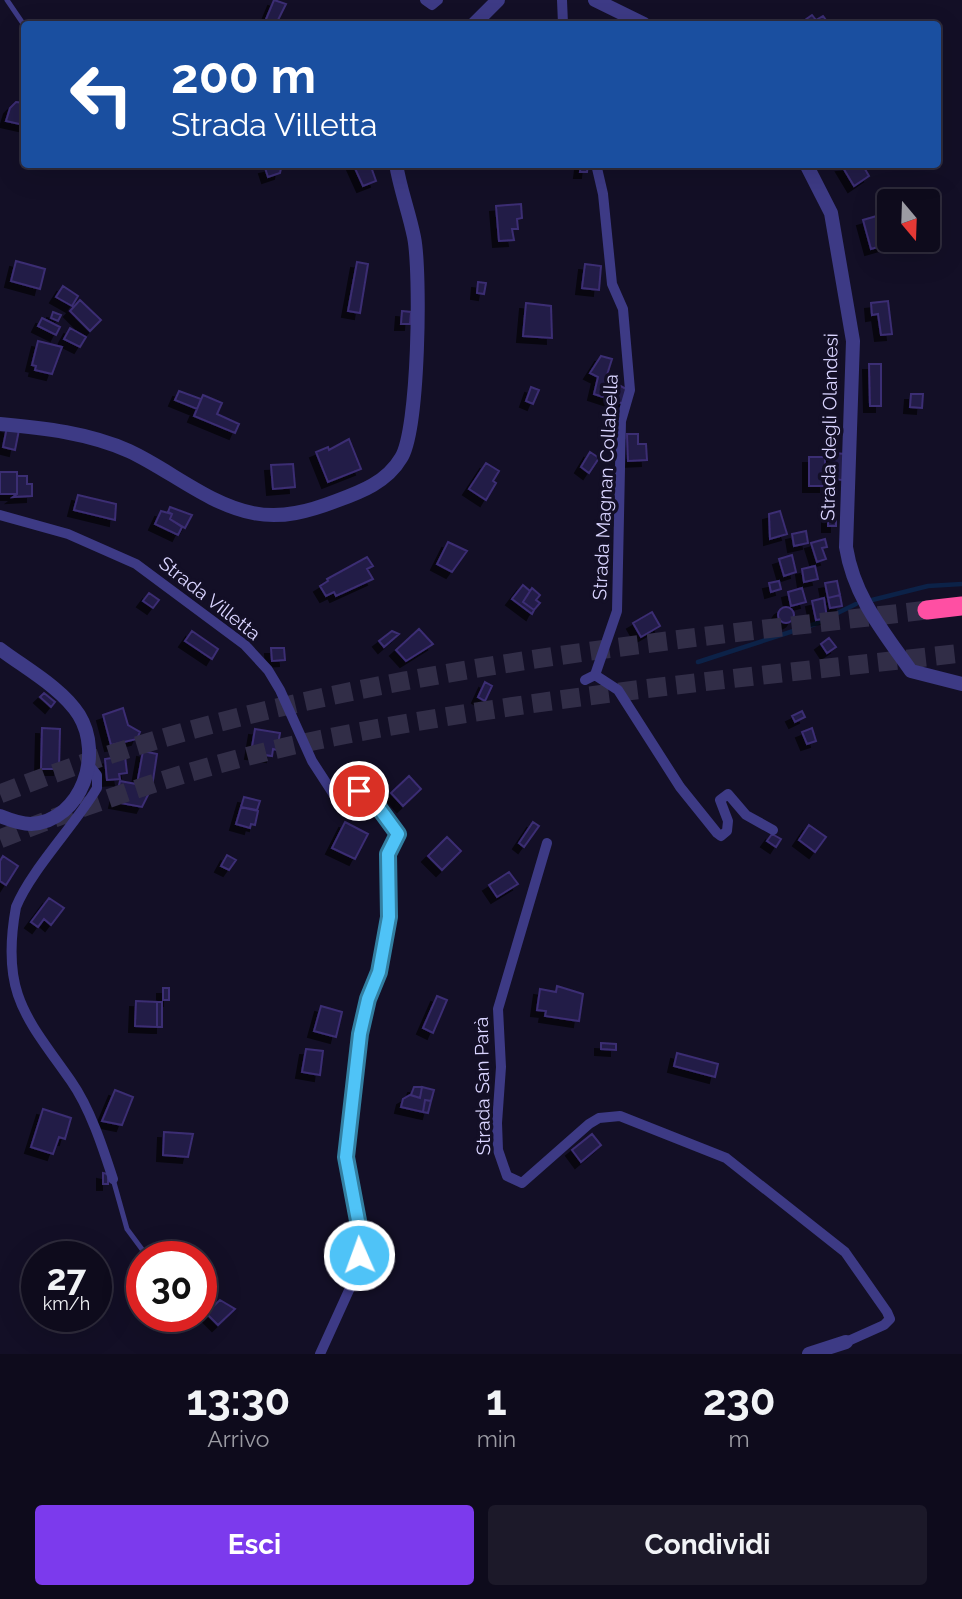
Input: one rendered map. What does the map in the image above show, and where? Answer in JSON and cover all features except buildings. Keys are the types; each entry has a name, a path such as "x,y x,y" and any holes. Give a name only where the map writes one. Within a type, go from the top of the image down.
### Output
{"highway":[{"path":"927,610 962,606"}],"street":[{"path":"425,0 432,5 438,0"},
{"path":"477,21 498,0"},
{"path":"562,0 563,21"},
{"path":"595,0 638,21"},
{"path":"0,425 48,428 100,440 131,452 223,502 253,513 310,511 365,491 383,478 401,459 411,430 418,278 414,236 400,190 397,168"},
{"name":"Strada Magnan Collabella","path":"597,168 603,194 612,284 623,309 630,390 621,421 617,611 590,677 618,690 680,787 717,833 721,836 727,831 727,821 720,800 728,794 746,815 773,830"},
{"name":"Strada degli Olandesi","path":"808,168 826,197 831,213 853,341 846,547 849,566 859,596 912,671 962,684"},
{"name":"Strada Villetta","path":"0,514 68,534 136,564 245,645 268,670 280,690 312,761 336,798 359,791 365,794 376,804 398,834 388,854 389,917 379,972 368,999 360,1034 346,1157 357,1215 359,1255 349,1287 320,1354"},
{"path":"0,649 66,699 78,713 89,742 89,765 82,788 73,801 54,816 30,824 0,816"},
{"path":"89,765 97,775 97,788 16,905 2,961 4,981 16,1009 30,1032 73,1084 113,1179"},
{"name":"Strada San Parà","path":"547,843 498,1009 501,1067 498,1137 501,1163 507,1176 522,1183 589,1124 598,1118 620,1116 726,1157 845,1252 887,1312 890,1319 884,1325 846,1342"},
{"path":"809,1354 846,1342"}],"lane":[{"path":"8,0 21,21"},
{"path":"113,1179 127,1229 136,1241"}],"waterway":[{"path":"872,600 928,586 962,584"},
{"path":"698,662 815,624 856,604"}],"tunnel":[{"path":"0,794 113,753 227,720 342,694 573,654 927,610"},
{"path":"0,839 164,780 248,756 333,737 568,699 962,653"}],"route":[{"path":"359,791 376,804 398,834 388,854 389,917 379,972 368,999 360,1034 359,1069 346,1157 359,1226 359,1255"}]}
